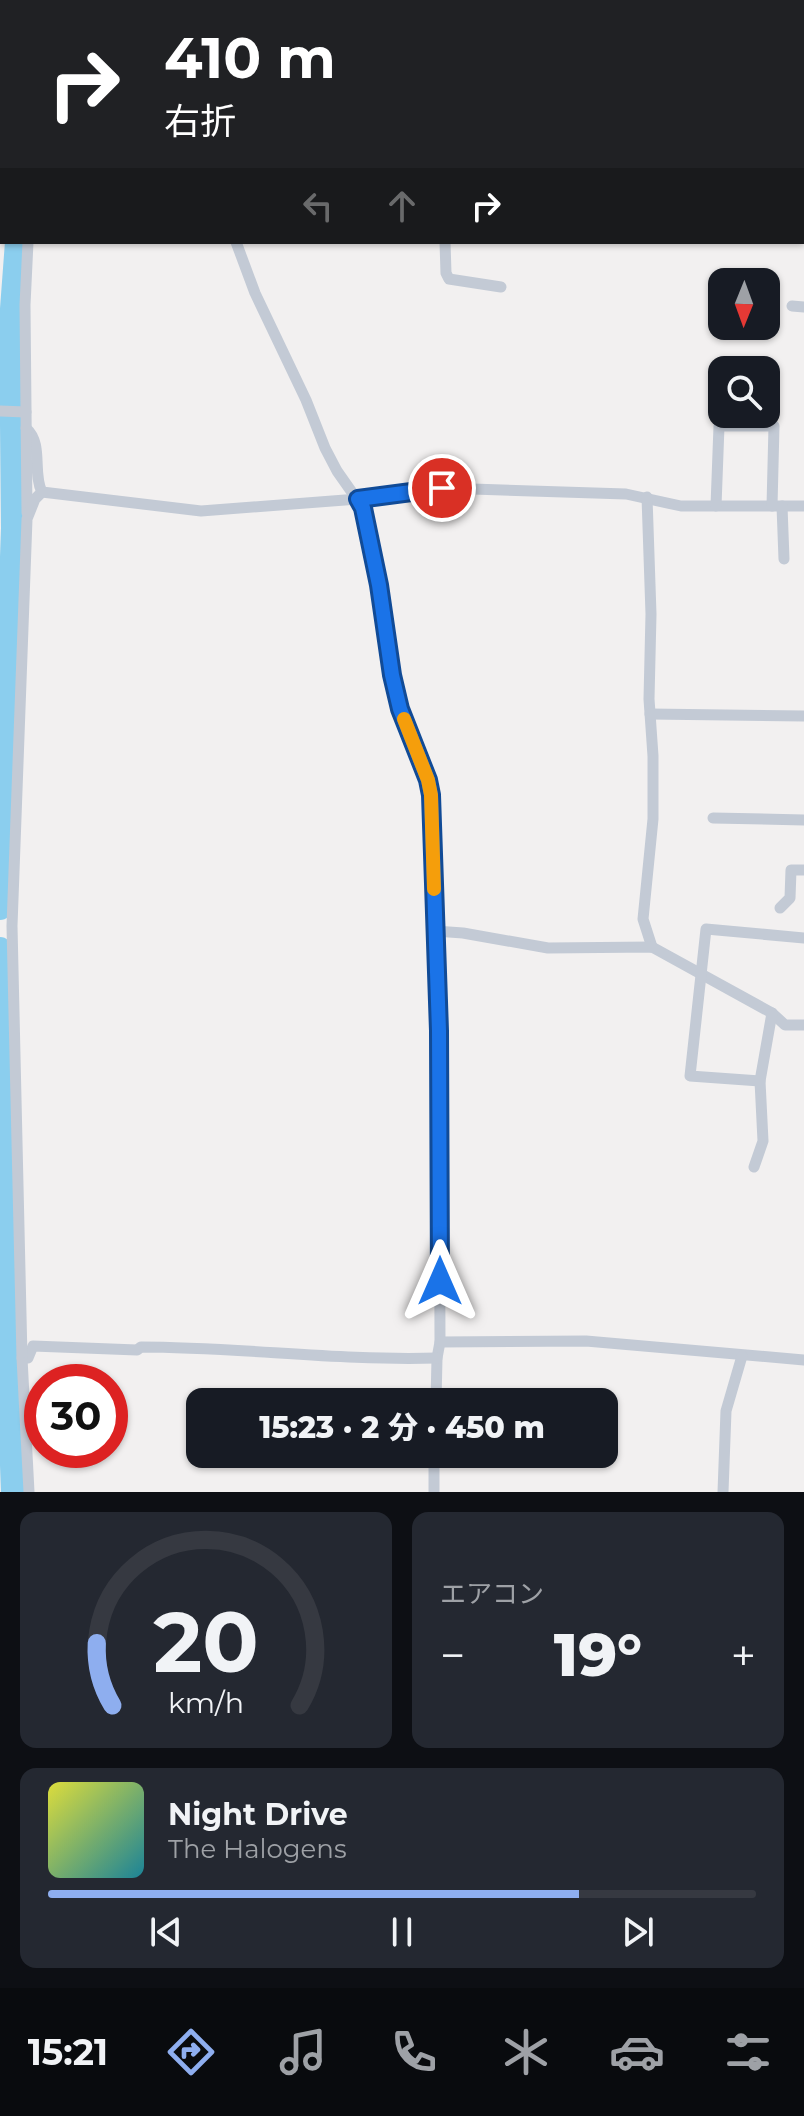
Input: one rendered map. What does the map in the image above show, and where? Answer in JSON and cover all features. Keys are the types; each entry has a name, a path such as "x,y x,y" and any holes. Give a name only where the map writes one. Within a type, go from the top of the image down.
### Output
{"street":[{"path":"28,244 25,305 27,519 12,914 22,1358 29,1492"},
{"path":"237,244 255,293 306,400 325,448 363,508 400,709 431,795 439,1031 440,1342 436,1388"},
{"path":"445,244 449,279 501,287"},
{"path":"0,411 25,412"},
{"path":"716,506 719,426 774,426 777,506 784,559"},
{"path":"26,428 34,439 38,484 42,492"},
{"path":"42,492 201,511 358,499 442,488 626,494 666,504 804,506"},
{"path":"27,519 35,499 42,492"},
{"path":"647,497 653,819 643,919 652,947"},
{"path":"650,714 804,716"},
{"path":"713,818 804,820"},
{"path":"780,908 790,898 791,870 804,870"},
{"path":"760,1081 690,1076 706,929 804,938"},
{"path":"435,931 548,948 652,947 772,1013 785,1025 804,1025"},
{"path":"754,1167 763,1141 760,1081 772,1013"},
{"path":"440,1342 586,1341 804,1360"},
{"path":"22,1358 28,1358 33,1346 132,1350 141,1347 199,1347 359,1358 437,1358"},
{"path":"723,1492 726,1411 742,1356"},
{"path":"434,1468 434,1492"}],"waterway":[{"path":"0,908 13,528 11,322 17,244"},
{"path":"0,949 13,1492"}],"slow traffic":[{"path":"404,719 431,795 434,889"}],"route":[{"path":"440,1281 439,1031 431,795 400,709 379,585 363,508 358,499 442,488"}]}
